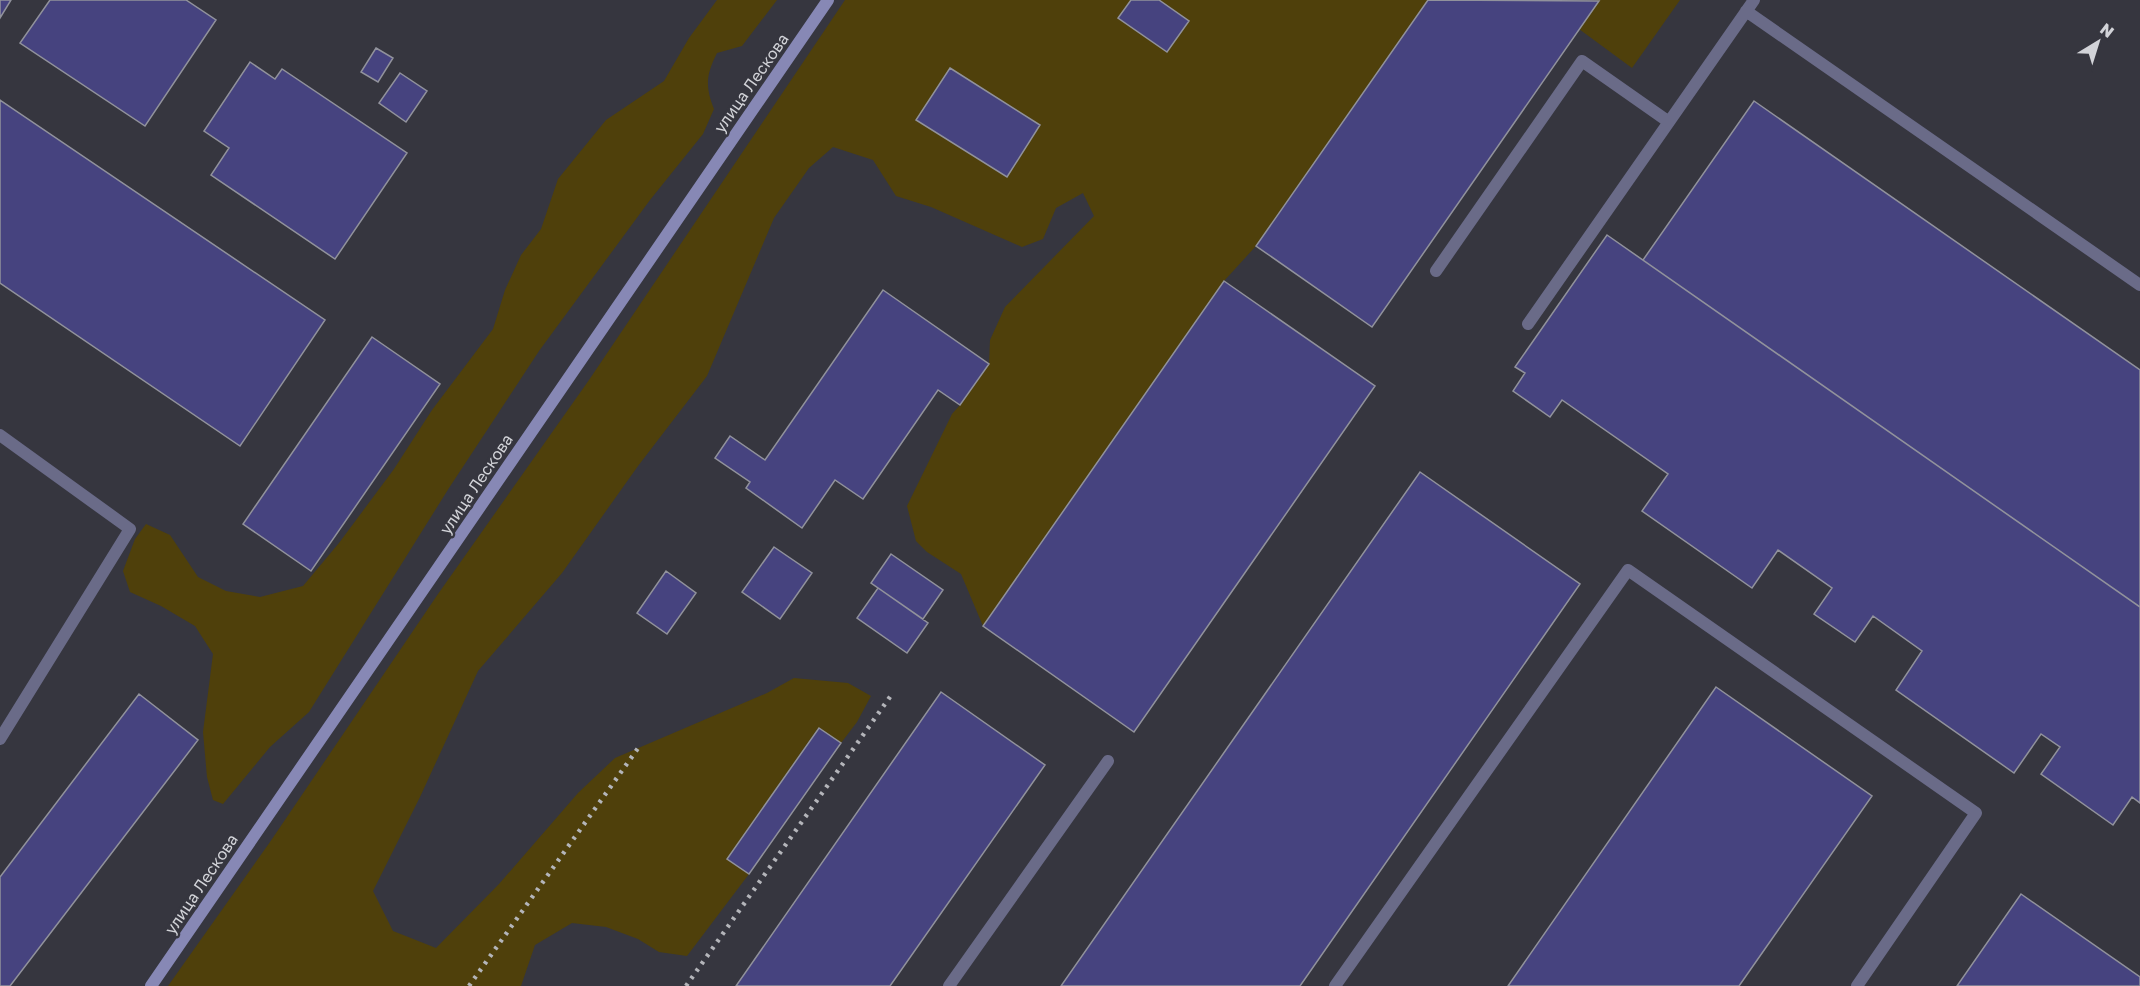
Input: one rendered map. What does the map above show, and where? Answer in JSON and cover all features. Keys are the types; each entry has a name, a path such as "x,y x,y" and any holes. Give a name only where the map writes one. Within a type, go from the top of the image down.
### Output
{"main road":[{"name":"улица Лескова","path":"151,986 828,0"}],"lane":[{"path":"1528,324 1754,0"},
{"path":"1746,11 2140,285"},
{"path":"1436,271 1582,61 1669,122"},
{"path":"0,435 130,529 0,739"},
{"path":"1335,986 1628,570 1976,813 1857,986"},
{"path":"949,986 1108,761"}],"shaded area":[{"path":"717,0 777,0 742,46 717,53 708,81 714,109 703,134 650,200 539,351 449,488 309,712 270,747 223,804 213,800 207,777 203,732 213,654 195,626 161,606 130,592 123,571 135,539 146,524 170,535 198,577 226,591 260,597 303,586 339,543 394,469 432,410 493,329 505,290 521,255 541,229 558,179 606,120 664,81 689,38"},
{"path":"845,0 1428,0 1256,246 1224,281 983,626 961,574 927,552 916,541 907,506 952,414 989,364 990,340 1005,307 1094,216 1083,193 1056,208 1043,239 1022,247 931,207 896,196 873,160 833,147 809,168 774,218 707,376 638,466 562,573 478,671 420,797 373,891 393,931 436,948 499,884 578,793 615,758 767,693 794,678 848,683 871,696 857,722 841,743 818,728 727,859 749,874 687,956 659,952 638,939 606,927 572,923 535,945 521,986 168,986 270,842 438,594 589,380"},
{"path":"1597,0 1680,0 1632,68 1579,29"}],"building":[{"path":"0,0 11,0 0,18"},
{"path":"50,0 186,0 216,20 145,126 20,43"},
{"path":"1131,0 1159,0 1189,21 1167,52 1118,18"},
{"path":"1428,0 1599,1 1372,327 1256,246"},
{"path":"376,48 393,58 378,82 361,72"},
{"path":"250,62 275,79 282,69 407,153 335,259 211,175 229,148 204,131"},
{"path":"950,68 1040,125 1007,177 916,120"},
{"path":"400,73 427,91 406,122 379,103"},
{"path":"0,100 325,320 240,446 0,283"},
{"path":"1754,101 2140,370 2140,607 1643,260"},
{"path":"1607,235 2140,607 2140,803 2132,797 2113,825 2041,774 2060,747 2041,734 2014,773 1896,690 1922,651 1873,616 1855,642 1814,614 1832,588 1778,550 1752,588 1642,511 1668,474 1562,400 1550,417 1513,391 1525,373 1515,367"},
{"path":"1224,281 1375,386 1134,732 983,626"},
{"path":"883,290 989,364 960,405 938,390 863,499 835,480 802,528 746,488 750,482 715,458 730,436 765,460"},
{"path":"372,337 440,384 311,571 243,524"},
{"path":"1420,472 1580,584 1300,986 1061,986"},
{"path":"774,547 812,573 780,619 742,592"},
{"path":"891,554 943,590 923,619 871,583"},
{"path":"666,571 696,593 667,634 637,613"},
{"path":"878,588 928,623 907,653 857,618"},
{"path":"1716,687 1872,796 1739,986 1508,986"},
{"path":"941,692 1045,765 890,986 736,986"},
{"path":"139,694 198,740 10,986 0,986 0,877"},
{"path":"819,728 841,743 749,874 727,859"},
{"path":"2021,894 2140,977 2140,986 1957,986"}],"railway":[{"path":"686,986 892,694"},
{"path":"469,986 641,744"}]}
